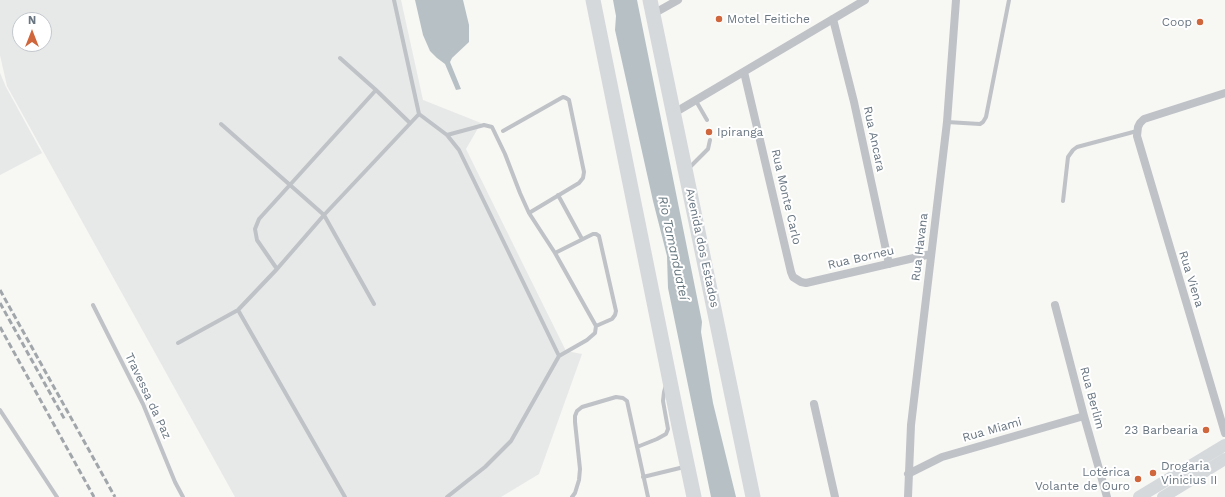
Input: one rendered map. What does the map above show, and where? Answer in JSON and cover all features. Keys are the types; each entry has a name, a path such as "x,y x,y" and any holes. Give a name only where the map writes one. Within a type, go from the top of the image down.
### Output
{"highway":[{"path":"593,0 694,497"},
{"name":"Avenida dos Estados","path":"652,7 753,497"}],"main road":[{"path":"1139,497 1225,445"},
{"path":"1163,497 1225,459"}],"street":[{"path":"652,7 678,0"},
{"path":"674,113 865,0"},
{"name":"Rua Havana","path":"908,497 911,425 947,122 956,0"},
{"name":"Rua Ancara","path":"833,19 854,102 889,264"},
{"name":"Rua Monte Carlo","path":"744,72 791,272 793,277 797,280"},
{"path":"1137,131 1140,123 1144,119 1225,93"},
{"name":"Rua Viena","path":"1137,131 1138,141 1225,433"},
{"name":"Rua Borneu","path":"797,280 806,283 931,254"},
{"name":"Rua Berlim","path":"1055,305 1107,497"},
{"path":"814,404 836,497"},
{"name":"Rua Miami","path":"908,474 942,457 1084,416"}],"lane":[{"path":"394,0 419,114 447,135 459,150 559,356"},
{"path":"947,122 980,124 986,117 1009,0"},
{"path":"340,58 410,123"},
{"path":"277,269 257,240 255,230 258,219 376,90"},
{"path":"503,131 563,97 569,100 584,172 583,178 579,183 529,213"},
{"path":"696,101 707,120"},
{"path":"178,343 238,310 277,269 324,215 419,114"},
{"path":"222,124 324,215 374,304"},
{"path":"447,135 484,125 492,127 505,154 529,213 555,253 596,326 595,333 587,340 559,356 511,441 485,467 447,497"},
{"path":"1063,201 1068,157 1073,150 1077,147 1137,131"},
{"path":"686,170 708,149 710,140"},
{"path":"558,195 582,239"},
{"path":"555,253 593,234 599,236 616,311 612,319 596,326"},
{"name":"Travessa da Paz","path":"93,305 143,404 175,482 183,497"},
{"path":"238,310 345,497"},
{"path":"636,447 666,434 668,429 663,401 669,376"},
{"path":"572,497 575,493 579,480 580,469 575,416 577,411 582,407 616,397 623,398 627,401 648,497"},
{"path":"0,410 58,497"},
{"path":"643,477 687,466"}],"shaded area":[{"path":"0,0 401,0 423,100 481,123 466,149 566,351 582,354 539,474 501,497 235,497 7,86 0,55"},
{"path":"0,73 42,153 0,175"}],"water":[{"path":"415,0 463,0 469,25 469,42 452,58 450,62 461,89 456,90 445,64 430,51 423,35"},
{"name":"Rio Tamanduateí","path":"613,0 637,0 702,322 701,332 713,403 736,497 711,497 668,288 667,256 653,201 615,30 616,16"}],"railway":[{"path":"0,290 115,497"},
{"path":"0,303 65,420"},
{"path":"0,327 94,497"}],"place":[{"name":"Motel Feitiche","path":"719,19"},
{"name":"Coop","path":"1200,22"},
{"name":"Ipiranga","path":"709,132"},
{"name":"23 Barbearia","path":"1206,430"},
{"name":"Drogaria Vinicius II","path":"1153,473"},
{"name":"Lotérica Volante de Ouro","path":"1138,479"}]}
